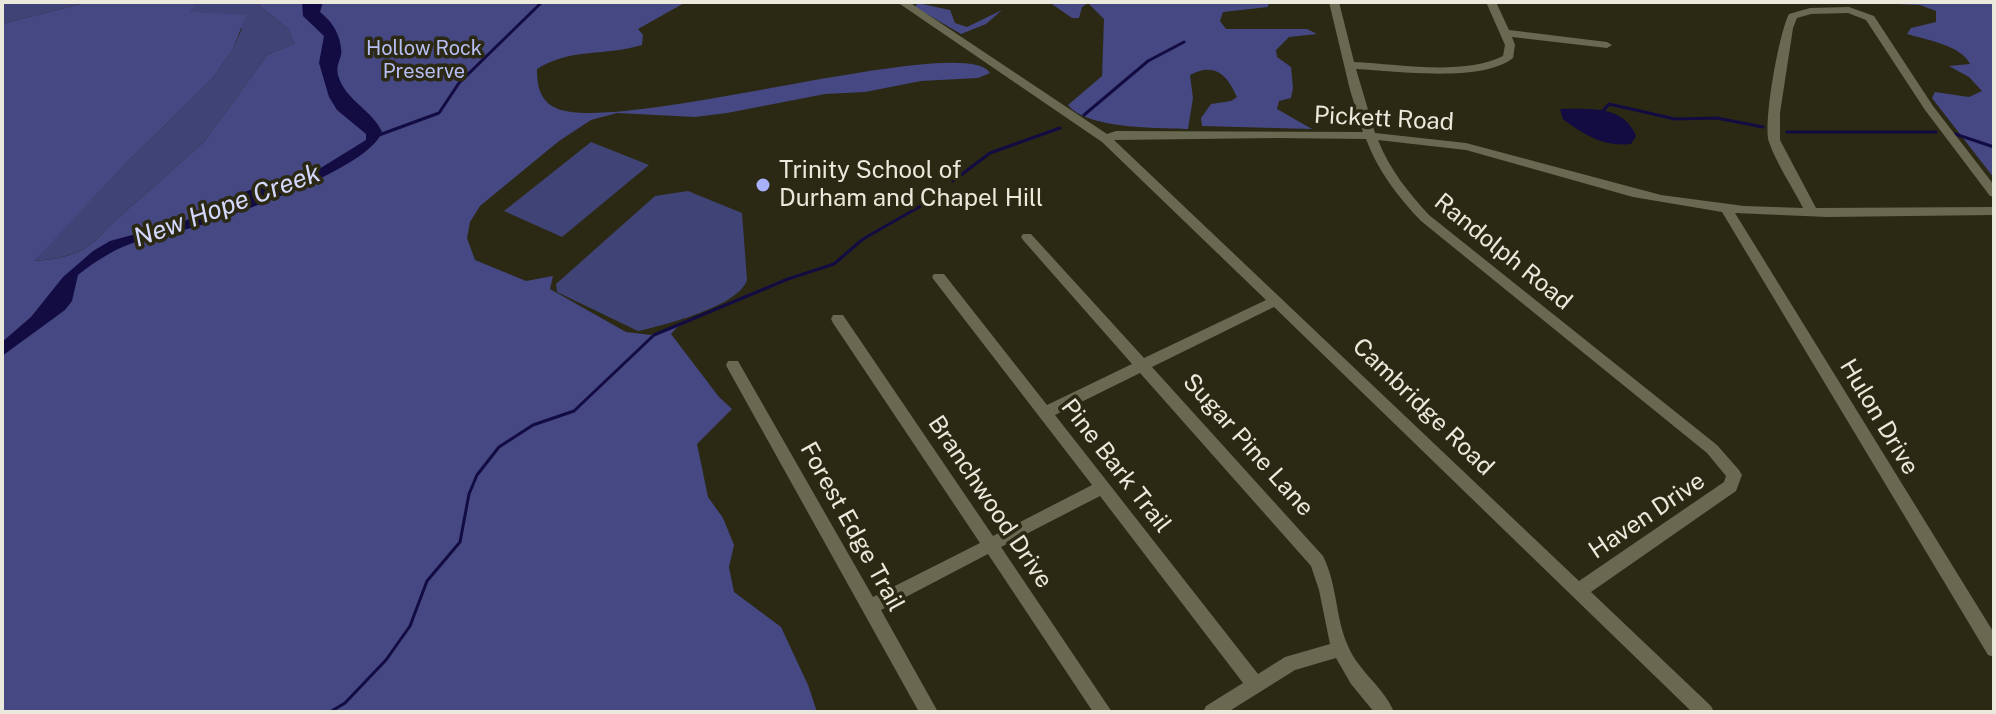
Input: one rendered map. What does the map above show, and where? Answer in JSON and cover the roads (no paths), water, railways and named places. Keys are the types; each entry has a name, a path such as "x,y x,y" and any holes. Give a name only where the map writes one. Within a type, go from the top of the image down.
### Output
{"street":[{"path":"902,2 1106,139"},
{"name":"Randolph Road","path":"1334,2 1370,137 1389,179 1417,211 1712,449 1727,463 1734,475"},
{"path":"1350,65 1490,67 1508,58 1510,45 1491,2"},
{"path":"1811,211 1781,158 1773,132 1788,28 1793,16 1804,12 1849,10 1870,18 1912,83 1994,193"},
{"path":"1505,33 1607,45"},
{"name":"Pickett Road","path":"1106,139 1116,135 1370,137 1455,144 1635,194 1726,208 1994,211"},
{"name":"Cambridge Road","path":"1106,139 1705,712"},
{"name":"Hulon Drive","path":"1726,208 1994,649"},
{"name":"Sugar Pine Lane","path":"1027,237 1317,561 1327,582 1340,649 1352,672 1385,712"},
{"name":"Pine Bark Trail","path":"939,277 1256,685"},
{"path":"1045,413 1277,300"},
{"name":"Branchwood Drive","path":"838,319 1103,712"},
{"name":"Forest Edge Trail","path":"733,365 929,712"},
{"name":"Haven Drive","path":"1578,591 1713,500 1731,486 1734,475"},
{"path":"869,608 1102,487"},
{"path":"1212,712 1308,656 1340,649"}],"water":[{"name":"New Hope Creek","path":"302,2 323,2 320,12 334,28 340,42 339,78 382,132 372,146 329,174 272,200 192,228 138,241 109,254 78,275 72,301 65,310 2,356 2,342 31,317 63,277 93,251 110,241 187,220 247,191 311,174 366,140 366,134 337,110 329,97 319,63 324,36 303,16"},
{"path":"1560,109 1594,109 1614,114 1630,126 1636,136 1631,144 1603,142 1563,119"}],"waterway":[{"path":"379,135 439,113 459,83 542,2"},
{"path":"1084,115 1148,61 1184,42"},
{"path":"1603,111 1609,104 1675,119 1717,118 1763,127"},
{"path":"953,181 990,153 1060,128"},
{"path":"1787,132 1936,132"},
{"path":"1955,134 1994,147"},
{"path":"330,712 345,703 386,660 410,626 427,581 460,542 469,494 477,475 499,447 533,425 574,411 654,335 788,279 834,264 863,239 926,203"}],"place":[{"name":"Trinity School of Durham and Chapel Hill","path":"763,185"}],"park label":[{"name":"Hollow Rock Preserve","path":"424,60"}]}
